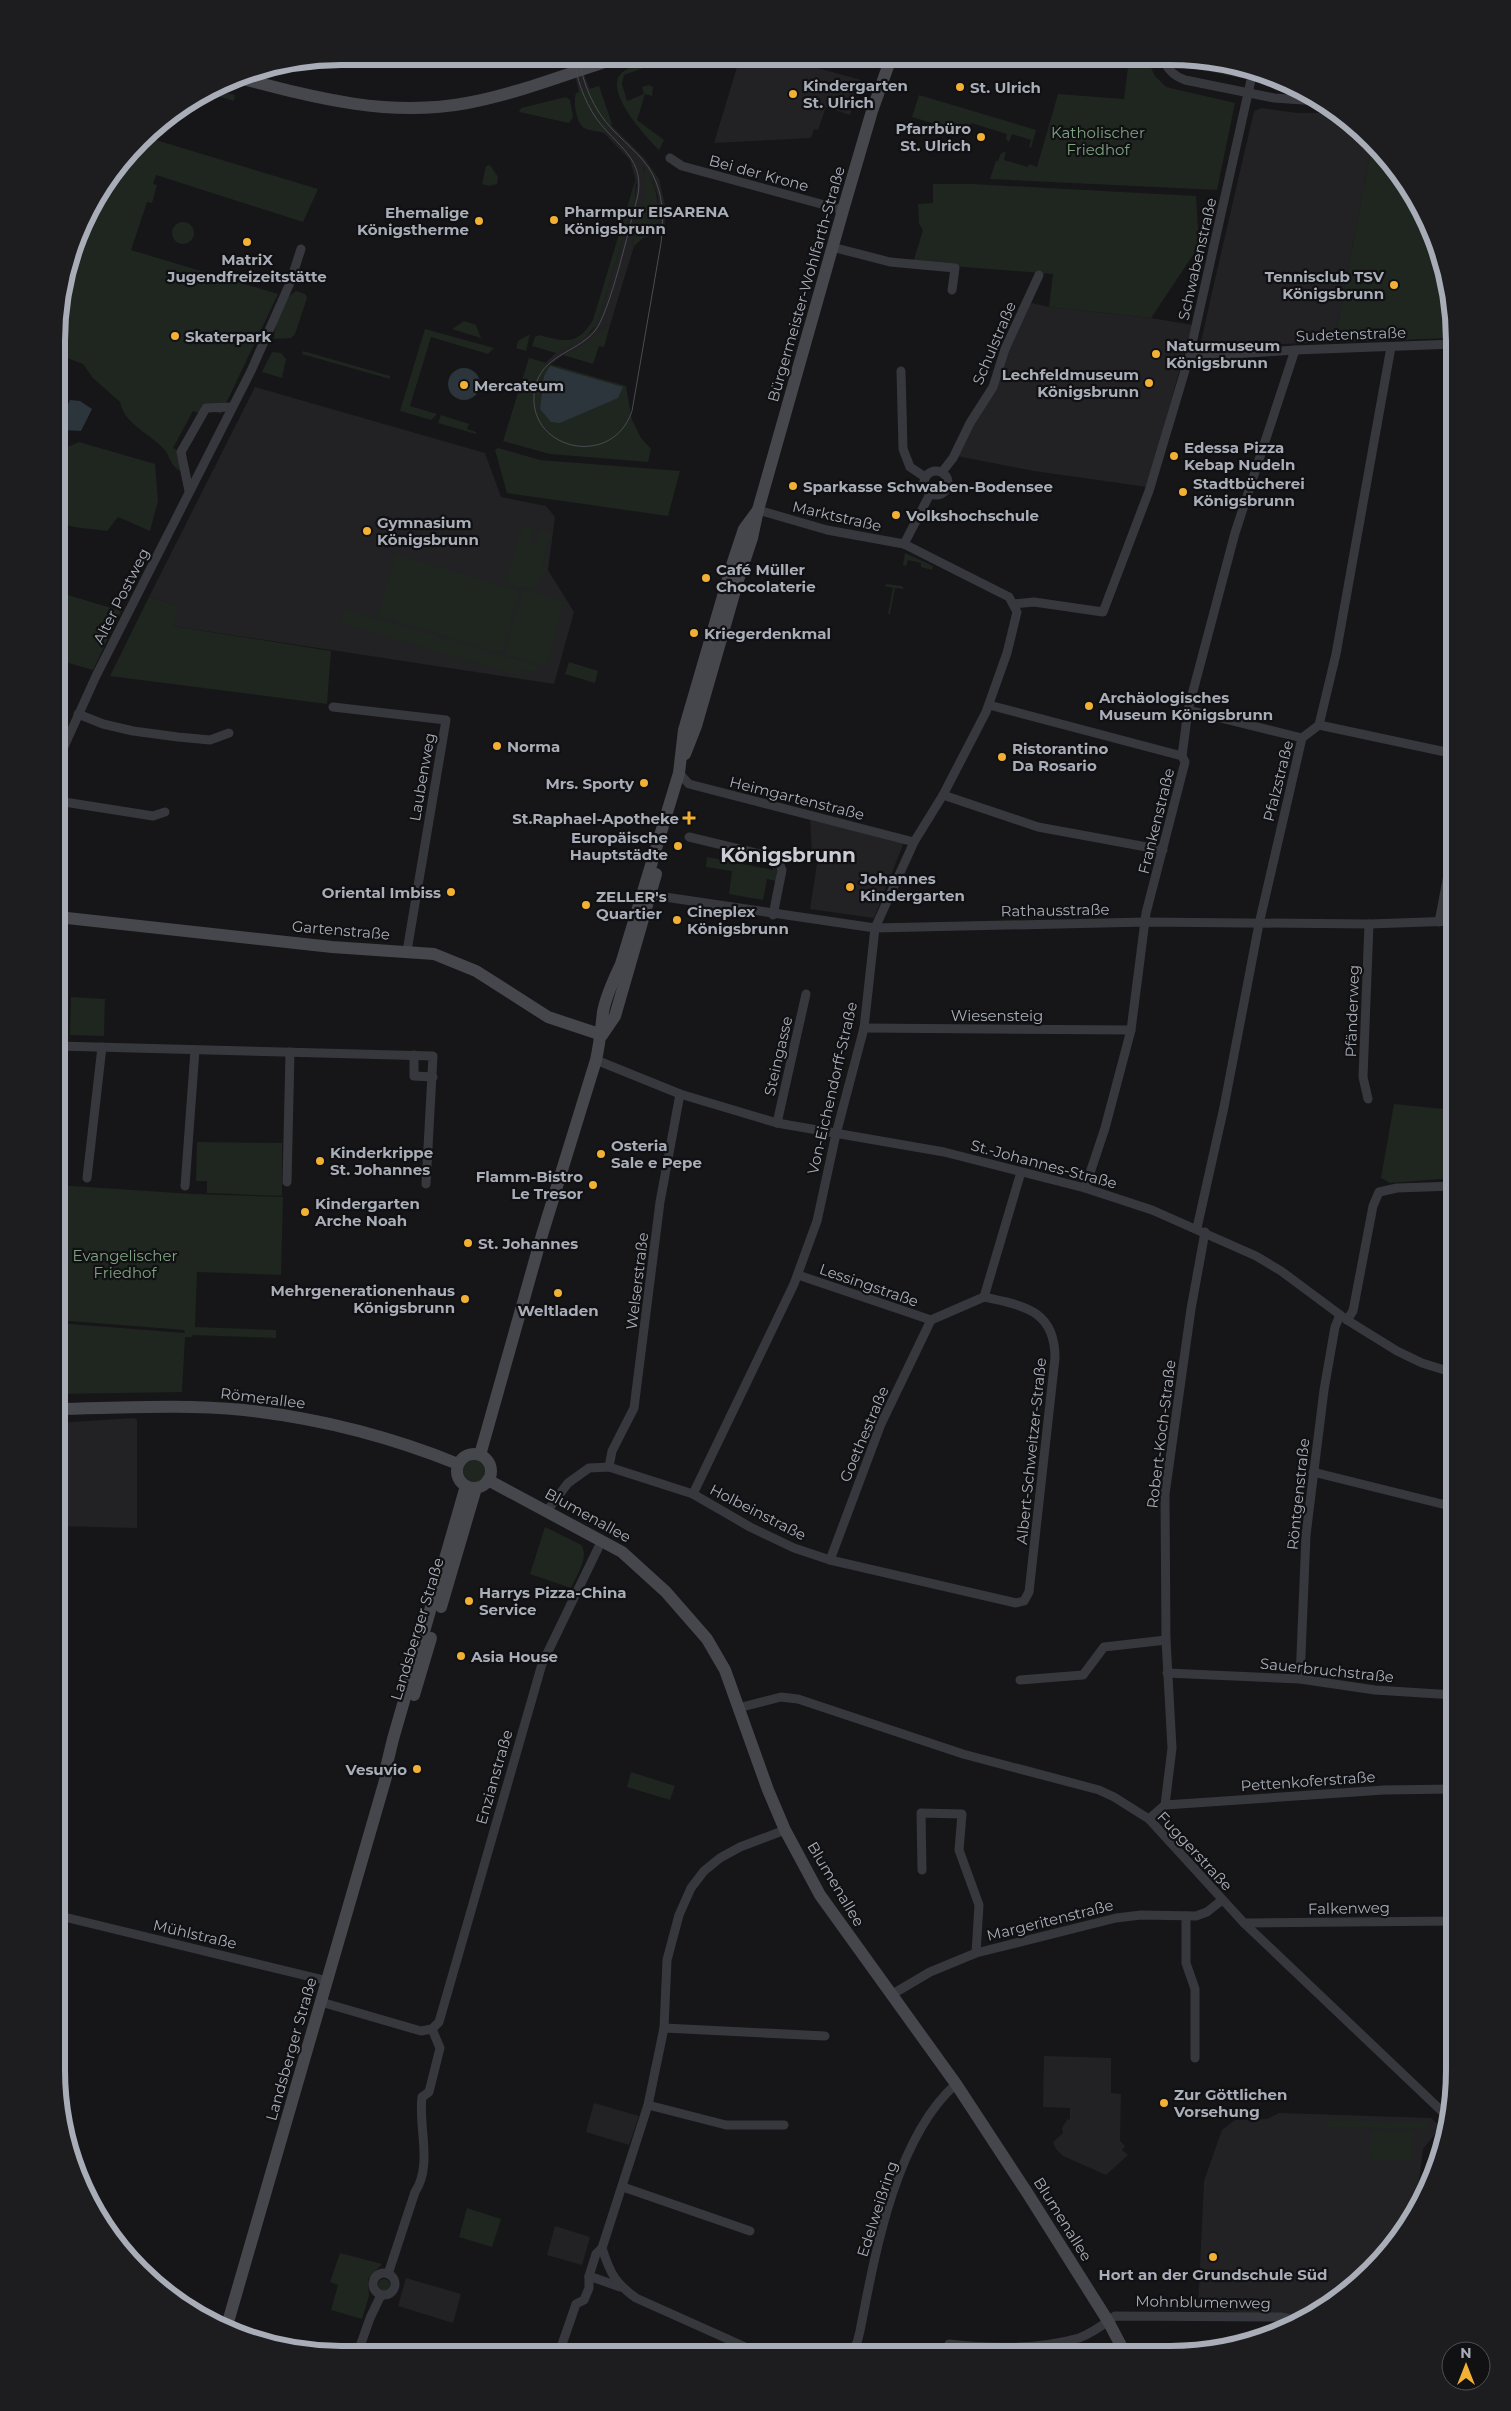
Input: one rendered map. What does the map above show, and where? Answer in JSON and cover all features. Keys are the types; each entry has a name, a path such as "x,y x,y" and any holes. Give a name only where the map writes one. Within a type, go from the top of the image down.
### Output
{"street":[{"path":"250,81 333,102 391,108 436,107 501,96 546,84 587,65"},
{"name":"Bürgermeister-Wohlfarth-Straße","path":"480,1455 542,1235 602,1035 615,1016 613,1000 680,793 679,773 682,758 696,726 743,549 758,510 832,247 887,65"},
{"path":"1167,65 1176,77 1206,86 1249,94 1306,101"},
{"name":"Schwabenstraße","path":"1014,604 1034,602 1103,612 1149,491 1189,357 1252,78"},
{"name":"Bei der Krone","path":"670,158 682,166 843,210"},
{"path":"832,247 890,262 955,268 952,290"},
{"name":"Alter Postweg","path":"65,744 78,714 264,343 301,249"},
{"name":"Schulstraße","path":"942,472 953,458 970,423 993,387 1005,349 1039,275"},
{"name":"Sudetenstraße","path":"1189,357 1295,350 1446,344"},
{"path":"1391,347 1336,654 1319,725 1446,752"},
{"name":"Frankenstraße","path":"1085,1188 1105,1128 1131,1030 1146,912 1164,850 1185,762 1182,756 1188,710 1235,533 1295,350"},
{"path":"901,371 903,449 910,467 925,477"},
{"path":"189,491 181,452 206,408 232,406"},
{"path":"935,471 942,472 947,478 947,489 937,495 930,494 925,488 925,477 935,471"},
{"path":"904,544 930,494"},
{"name":"Marktstraße","path":"758,510 827,530 904,544 988,585 1009,597 1014,604"},
{"name":"Von-Eichendorff-Straße","path":"693,1494 798,1275 817,1222 836,1134 864,1028 875,928 914,842 943,795 989,705 1012,636 1017,612 1014,604"},
{"path":"989,705 1182,756"},
{"name":"Laubenweg","path":"333,707 446,720 407,951"},
{"path":"1188,710 1302,738"},
{"path":"78,714 126,730 171,736 210,740 229,733"},
{"name":"Pfalzstraße","path":"1201,1230 1259,924 1302,738 1319,725"},
{"name":"Heimgartenstraße","path":"679,773 688,784 914,842"},
{"path":"943,795 1038,827 1164,850"},
{"path":"65,802 153,816 166,812"},
{"path":"689,837 777,858 782,866 774,915"},
{"path":"1439,922 1446,885"},
{"name":"Rathausstraße","path":"658,896 774,915 875,928 1146,922 1369,924 1446,922"},
{"name":"Gartenstraße","path":"65,918 332,947 434,954 454,961 499,984 518,1000 548,1017 602,1035"},
{"name":"Pfänderweg","path":"1368,1099 1363,1077 1369,924"},
{"name":"Steingasse","path":"777,1123 806,994"},
{"name":"Wiesensteig","path":"864,1028 1131,1030"},
{"path":"65,1046 433,1056 426,1184"},
{"path":"87,1178 102,1047"},
{"path":"185,1186 195,1050"},
{"path":"287,1182 290,1052"},
{"path":"414,1055 414,1076 433,1077"},
{"name":"St.-Johannes-Straße","path":"596,1060 680,1094 777,1123 923,1147 1085,1188 1152,1210 1201,1230 1273,1266 1397,1352 1446,1370"},
{"name":"Welserstraße","path":"609,1466 612,1451 634,1408 660,1202 680,1094"},
{"path":"931,1320 984,1297 1021,1172"},
{"name":"Röntgenstraße","path":"1300,1678 1306,1535 1324,1390 1335,1327 1344,1317 1354,1311 1372,1206 1379,1192 1397,1188 1446,1186"},
{"name":"Robert-Koch-Straße","path":"1165,1805 1172,1748 1166,1640 1166,1485 1201,1230"},
{"name":"Lessingstraße","path":"798,1275 931,1320"},
{"name":"Albert-Schweitzer-Straße","path":"984,1297 1019,1305 1038,1313 1048,1325 1055,1342 1049,1430 1029,1592"},
{"name":"Goethestraße","path":"830,1560 882,1422 931,1320"},
{"name":"Römerallee","path":"65,1409 168,1407 243,1410 276,1414 372,1434 408,1444 458,1464"},
{"path":"470,1454 480,1455 490,1466 488,1480 471,1487 458,1479 458,1464 470,1454"},
{"name":"Holbeinstraße","path":"547,1511 568,1483 589,1468 609,1466 693,1494 758,1531 794,1548 830,1560 1016,1603 1024,1601 1029,1592"},
{"path":"1313,1472 1446,1504"},
{"name":"Blumenallee","path":"488,1480 622,1552 650,1576 707,1638 725,1670 756,1761 785,1830 820,1895 956,2084 1028,2194 1108,2321 1121,2346"},
{"name":"Landsberger Straße","path":"228,2322 386,1777 385,1772 395,1733 471,1487"},
{"name":"Enzianstraße","path":"432,2029 439,2022 445,2005 542,1664 602,1540"},
{"path":"1020,1680 1083,1675 1104,1647 1166,1640"},
{"name":"Sauerbruchstraße","path":"1167,1673 1300,1678 1375,1690 1446,1694"},
{"name":"Fuggerstraße","path":"738,1708 781,1697 798,1699 963,1754 1099,1790 1114,1797 1149,1819 1244,1923 1443,2112"},
{"name":"Pettenkoferstraße","path":"1165,1805 1384,1790 1446,1788"},
{"path":"1149,1819 1165,1805"},
{"path":"922,1870 921,1814 962,1814 959,1850 979,1906 976,1953"},
{"path":"561,2346 576,2304 584,2300 596,2254 602,2248 648,2105 664,2028 667,1960 679,1915 691,1888 704,1871 720,1858 740,1847 785,1830"},
{"name":"Margeritenstraße","path":"890,1994 930,1972 976,1953 1116,1918 1141,1915 1186,1916 1207,1912 1222,1900"},
{"path":"1186,1916 1186,1963 1195,1989 1195,2058"},
{"name":"Mühlstraße","path":"65,1917 328,1981"},
{"name":"Falkenweg","path":"1244,1923 1446,1921"},
{"path":"321,2002 421,2031 432,2029 440,2048 429,2092 422,2097 420,2110 424,2147 421,2182 415,2192 388,2274"},
{"path":"664,2028 825,2036"},
{"name":"Edelweißring","path":"854,2346 860,2331 876,2250 886,2214 901,2175 928,2115 956,2084"},
{"path":"648,2105 726,2125 784,2125"},
{"path":"623,2187 750,2231"},
{"path":"602,2248 609,2271 620,2287"},
{"path":"381,2274 388,2274 395,2281 395,2288 391,2293 381,2295 374,2288 374,2281 381,2274"},
{"path":"589,2276 620,2287 636,2298 665,2312 743,2346"},
{"path":"360,2346 381,2295"},
{"name":"Mohnblumenweg","path":"1025,2346 1080,2337 1097,2329 1115,2316 1281,2317 1290,2319"},
{"name":"Mohnblumenweg","path":"948,2346 949,2344 970,2346"}],"shaded area":[{"path":"572,65 582,65 583,72 594,98 611,125 645,159 659,179 665,205 665,229 659,234 658,197 653,182 643,166 647,186 645,201 632,245 634,246 610,325 608,324 591,341 563,355 551,364 541,367 556,353 591,332 597,324 635,198 637,185 630,160 604,133 588,110 579,92"},
{"name":"Kindergarten St. Ulrich","path":"738,65 807,65 861,80 850,115 826,107 818,130 814,129 811,138 714,143"},
{"path":"1262,108 1297,113 1324,113 1338,122 1370,152 1334,342 1210,347 1201,342 1254,111"},
{"path":"1031,303 1049,307 1151,318 1192,325 1147,487 1034,471 957,456"},
{"path":"550,366 623,387 618,398 560,423 551,422 540,409 544,376"},
{"path":"464,368 476,372 480,384 476,396 464,400 452,396 448,384 452,372"},
{"name":"Gymnasium Königsbrunn","path":"255,387 485,453 501,497 546,506 555,517 548,570 574,612 554,684 173,626 177,606 149,597"},
{"path":"70,400 80,401 92,409 81,431 65,430 65,412"},
{"name":"Johannes Kindergarten","path":"810,820 904,842 874,918 810,909 817,864 812,851"},
{"path":"134,1418 137,1420 137,1528 65,1526 65,1422"},
{"path":"1044,2056 1111,2058 1111,2093 1121,2094 1120,2141 1125,2146 1122,2150 1128,2155 1106,2175 1063,2156 1056,2149 1053,2142 1063,2133 1062,2128 1067,2120 1070,2119 1070,2108 1043,2107"},
{"path":"594,2103 639,2116 629,2145 586,2132"},
{"path":"1279,2113 1431,2118 1440,2126 1423,2149 1418,2193 1409,2208 1377,2252 1338,2289 1295,2316 1198,2309 1204,2181 1222,2130 1235,2120 1267,2119"},
{"path":"555,2226 590,2237 582,2265 547,2255"},
{"path":"406,2278 461,2294 453,2323 398,2306"}],"green space":[{"path":"637,65 652,65 624,75 622,84 627,101 644,94 642,87 649,85 653,87 652,96 645,94 637,120 664,140 659,150 636,124 621,100 617,88 618,78 628,69"},
{"name":"Katholischer Friedhof","path":"1128,65 1150,65 1155,76 1166,87 1235,103 1217,190 990,179 996,161 1004,152 1006,152 1004,160 1028,167 1029,164 1037,167 1058,94 1124,99"},
{"path":"1185,66 1206,67 1242,74 1241,78"},
{"path":"599,86 612,124 604,133 584,128 577,117 575,106 576,93"},
{"path":"222,92 235,95 234,101 215,95"},
{"path":"919,95 1036,130 1031,148 1029,147 1031,140 1012,134 1009,142 1006,139 1007,134 971,123 968,134 912,117"},
{"path":"566,97 570,100 573,117 569,123 519,112 521,108"},
{"path":"153,139 318,189 303,222 156,175 153,184 157,185 152,203 147,202 131,250 278,294 221,414 201,406 201,414 193,411 173,448 181,452 184,467 180,471 176,469 162,447 131,422 122,409 120,402 93,378 83,364 65,357 67,305 74,270 93,219 102,203 122,173"},
{"name":"Tennisclub TSV Königsbrunn","path":"1370,152 1389,173 1409,203 1425,236 1441,287 1446,338 1334,342"},
{"path":"490,165 498,177 497,184 489,186 482,184 486,166"},
{"path":"644,166 649,174 657,198 659,234 643,238 634,246 632,245 646,192"},
{"path":"636,178 635,198 597,324 584,338 556,353 532,346 535,337 539,335 563,340 575,338 587,329 593,320"},
{"path":"933,184 972,184 1196,196 1199,246 1151,318 1049,307 1053,274 913,263 923,230 919,224 918,204 933,203"},
{"path":"183,222 191,225 194,233 191,241 183,244 175,241 172,233 175,225"},
{"path":"296,291 305,294 307,298 295,334 291,338 274,339 280,312 287,299"},
{"path":"464,321 476,325 481,338 452,329"},
{"path":"608,324 610,325 604,347 599,346 593,364 563,355 593,338"},
{"path":"425,329 494,348 488,354 431,337 410,406 437,414 431,420 400,411"},
{"path":"530,334 526,351 516,348 518,341"},
{"path":"303,351 390,376 390,379 302,354"},
{"path":"272,352 281,353 286,359 282,378 262,372"},
{"path":"529,358 626,386 632,420 641,438 651,449 648,462 550,454 503,441"},
{"path":"441,415 469,424 467,429 476,432 476,434 438,423"},
{"path":"79,442 155,464 158,501 150,531 118,517 107,531 65,524 65,448"},
{"path":"498,448 540,460 680,471 668,516 507,493 495,450"},
{"path":"523,524 533,527 529,544 535,546 540,530 551,533 542,565 547,568 545,576 539,576 534,591 505,582"},
{"path":"905,553 933,566 932,570 921,567 921,563 908,560 906,566 903,565"},
{"path":"396,554 520,591 502,653 378,616"},
{"path":"887,584 902,586 904,589 895,588 890,614 888,614 893,588 884,586"},
{"path":"523,589 564,601 546,666 504,654"},
{"path":"65,594 121,611 93,670 65,662"},
{"path":"149,597 178,606 173,626 331,651 327,704 110,676"},
{"path":"345,609 538,666 535,674 521,669 519,676 341,623"},
{"path":"569,662 598,671 595,683 565,674"},
{"path":"707,857 773,870 771,861 777,871 776,881 767,879 763,900 729,894 732,871 706,867"},
{"path":"71,997 105,999 104,1036 70,1035"},
{"path":"1394,1104 1446,1109 1446,1179 1390,1183 1381,1178"},
{"path":"197,1142 282,1143 282,1196 207,1193 207,1181 196,1181"},
{"name":"Evangelischer Friedhof","path":"65,1186 193,1194 283,1197 281,1275 197,1272 195,1327 276,1330 276,1338 192,1335 192,1337 185,1337 182,1392 65,1394 65,1324 185,1333 184,1330 65,1321"},
{"path":"474,1460 482,1463 485,1471 482,1479 474,1482 466,1479 463,1471 466,1463"},
{"path":"545,1527 581,1545 584,1555 583,1561 571,1588 530,1574"},
{"path":"631,1772 675,1786 670,1800 627,1787"},
{"path":"1328,2120 1427,2122 1427,2129 1328,2127"},
{"path":"1371,2130 1412,2131 1412,2160 1370,2159"},
{"path":"467,2208 501,2219 492,2247 459,2237"},
{"path":"340,2253 382,2264 368,2279 369,2296 362,2319 331,2310 338,2285 330,2282"},
{"path":"382,2279 386,2279 390,2285 386,2291 382,2291 378,2287 378,2283"}],"tram line":[{"path":"575,65 581,89 588,104 596,118 634,163 638,173 639,185 613,289 600,322 594,332 586,339 544,368 535,388 535,409 542,426 555,438 572,445 589,446 607,441 622,430 632,411 661,243 662,212 659,189 652,174 643,160 612,129 594,105 586,86 581,65"}],"place":[{"name":"St. Ulrich","path":"960,87"},
{"name":"Kindergarten St. Ulrich","path":"793,94"},
{"name":"Pfarrbüro St. Ulrich","path":"981,137"},
{"name":"Pharmpur EISARENA Königsbrunn","path":"554,220"},
{"name":"Ehemalige Königstherme","path":"479,221"},
{"name":"MatriX Jugendfreizeitstätte","path":"247,242"},
{"name":"Tennisclub TSV Königsbrunn","path":"1394,285"},
{"name":"Skaterpark","path":"175,336"},
{"name":"Naturmuseum Königsbrunn","path":"1156,354"},
{"name":"Lechfeldmuseum Königsbrunn","path":"1149,383"},
{"name":"Mercateum","path":"464,385"},
{"name":"Edessa Pizza Kebap Nudeln","path":"1174,456"},
{"name":"Sparkasse Schwaben-Bodensee","path":"793,486"},
{"name":"Stadtbücherei Königsbrunn","path":"1183,492"},
{"name":"Volkshochschule","path":"896,515"},
{"name":"Gymnasium Königsbrunn","path":"367,531"},
{"name":"Café Müller Chocolaterie","path":"706,578"},
{"name":"Kriegerdenkmal","path":"694,633"},
{"name":"Archäologisches Museum Königsbrunn","path":"1089,706"},
{"name":"Norma","path":"497,746"},
{"name":"Ristorantino Da Rosario","path":"1002,757"},
{"name":"Mrs. Sporty","path":"644,783"},
{"name":"St.Raphael-Apotheke","path":"689,818"},
{"name":"Europäische Hauptstädte","path":"678,846"},
{"name":"Johannes Kindergarten","path":"850,887"},
{"name":"Oriental Imbiss","path":"451,892"},
{"name":"ZELLER's Quartier","path":"586,905"},
{"name":"Cineplex Königsbrunn","path":"677,920"},
{"name":"Osteria Sale e Pepe","path":"601,1154"},
{"name":"Kinderkrippe St. Johannes","path":"320,1161"},
{"name":"Flamm-Bistro Le Tresor","path":"593,1185"},
{"name":"Kindergarten Arche Noah","path":"305,1212"},
{"name":"St. Johannes","path":"468,1243"},
{"name":"Weltladen","path":"558,1293"},
{"name":"Mehrgenerationenhaus Königsbrunn","path":"465,1299"},
{"name":"Harrys Pizza-China Service","path":"469,1601"},
{"name":"Asia House","path":"461,1656"},
{"name":"Vesuvio","path":"417,1769"},
{"name":"Zur Göttlichen Vorsehung","path":"1164,2103"},
{"name":"Hort an der Grundschule Süd","path":"1213,2257"}],"district":[{"name":"Königsbrunn","path":"788,855"}]}
